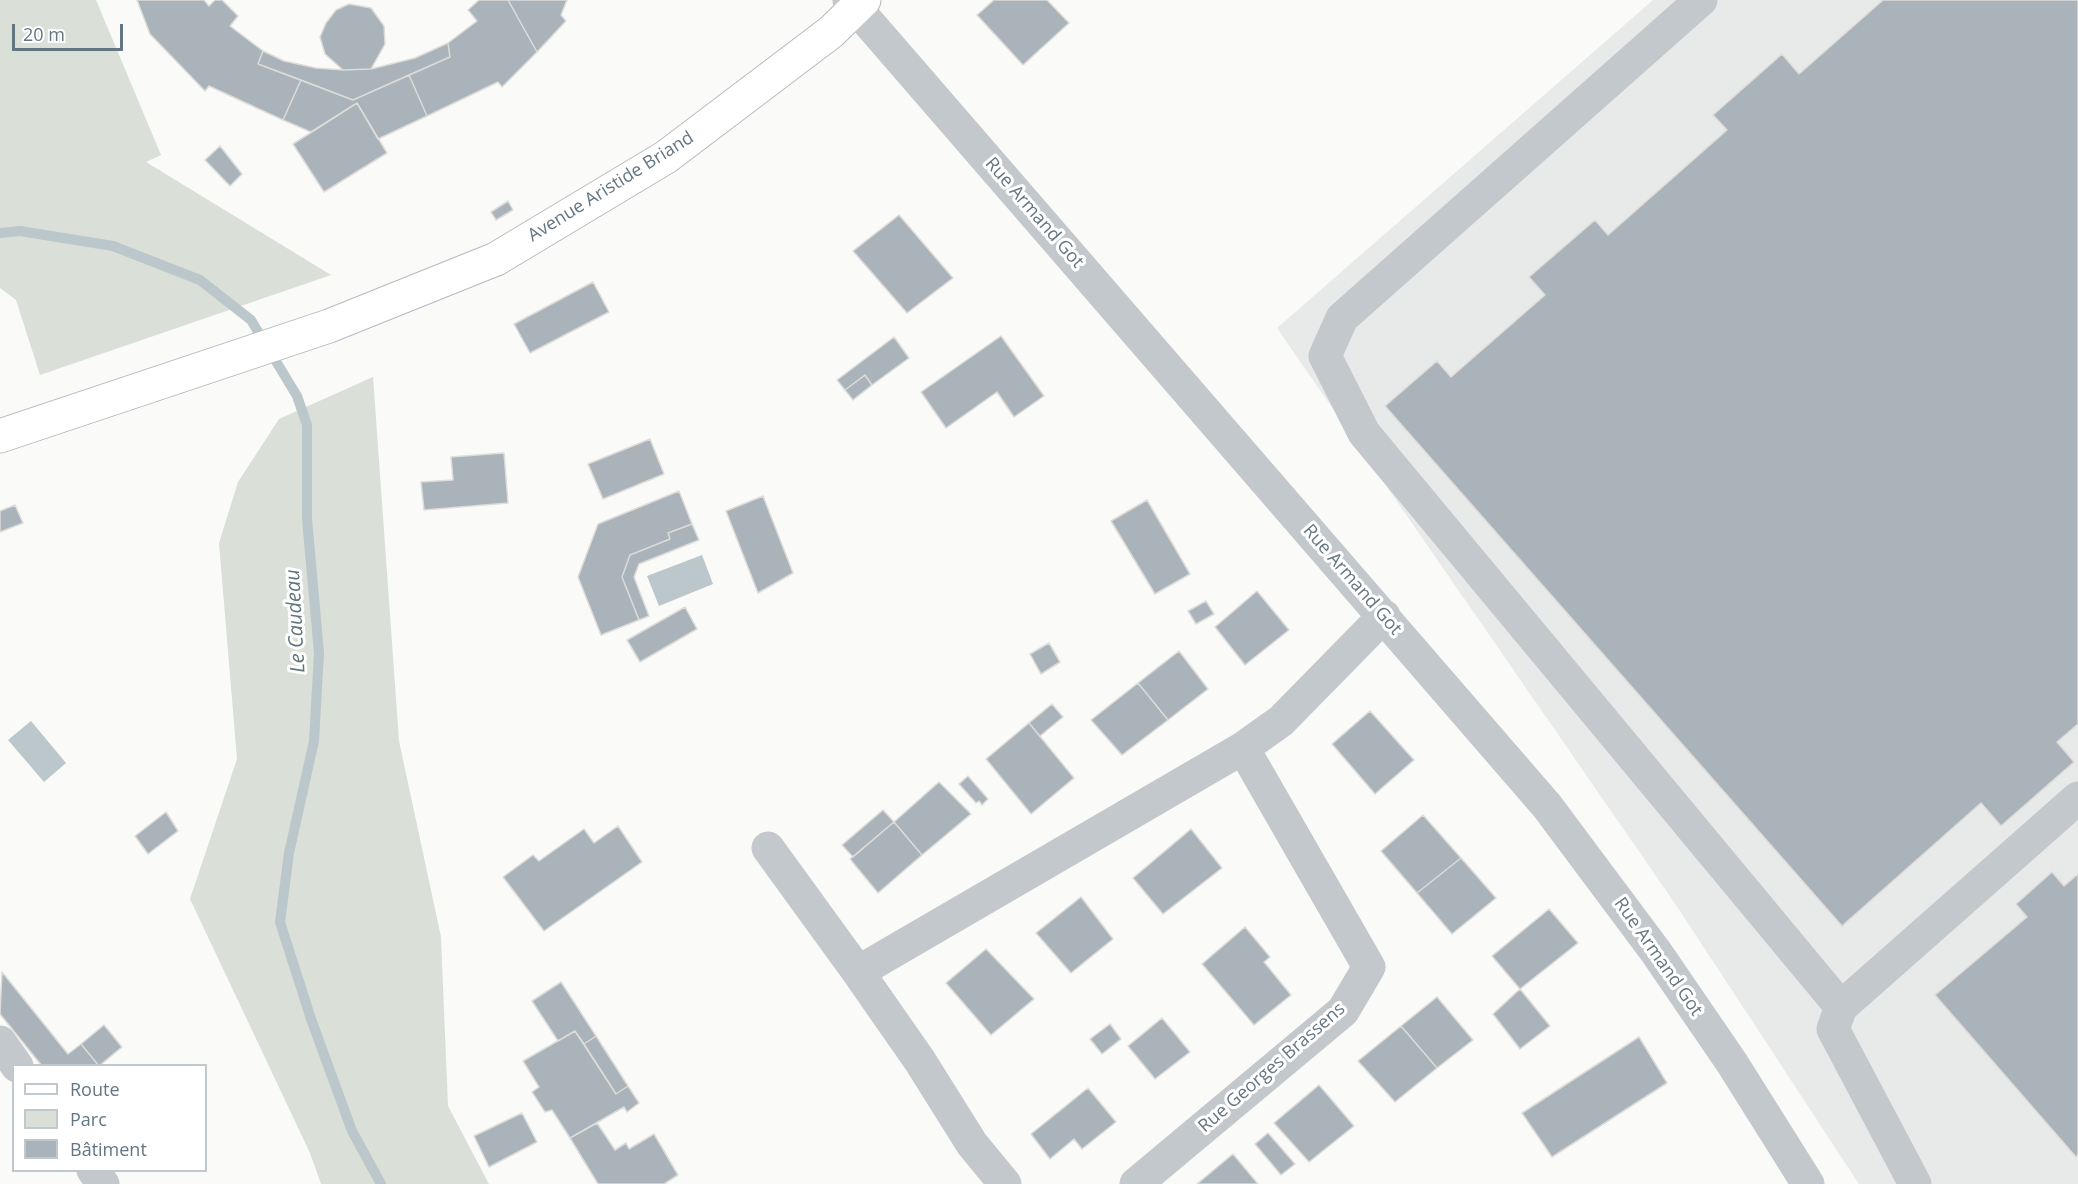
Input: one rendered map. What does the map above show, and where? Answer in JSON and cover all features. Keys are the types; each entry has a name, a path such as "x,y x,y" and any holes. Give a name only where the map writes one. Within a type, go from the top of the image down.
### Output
{"main road":[{"name":"Avenue Aristide Briand","path":"0,436 174,380 328,326 506,254 666,157 831,32 856,2"}],"street":[{"name":"Rue Armand Got","path":"856,2 1547,806 1656,952 1731,1063 1808,1184"},
{"path":"1691,3 1342,318 1325,356 1364,433 1841,1007"},
{"path":"858,972 1242,748 1281,721 1384,616"},
{"name":"Rue Georges Brassens","path":"1136,1184 1343,1011 1369,967 1242,748"},
{"path":"1915,1184 1833,1029 1841,1007 2078,798"},
{"path":"768,848 920,1061 972,1144 1005,1184"},
{"path":"0,1042 16,1064"}],"shaded area":[{"path":"1653,0 2078,0 2078,1184 1859,1184 1676,905 1277,328"},
{"path":"702,555 713,584 659,606 647,576"},
{"path":"31,721 66,763 44,782 8,740"}],"green space":[{"path":"0,0 96,0 161,155 146,162 331,275 40,375 16,300 0,288"},
{"path":"373,377 399,741 441,937 448,1106 489,1184 321,1184 310,1153 190,899 237,759 219,543 238,482 279,419"}],"building":[{"path":"137,0 204,0 209,6 215,0 222,0 238,16 230,26 263,51 258,64 301,80 283,120 209,86 205,91 150,34"},
{"path":"479,0 508,0 537,52 502,87 498,82 427,116 409,75 450,57 448,43 477,21 468,10"},
{"path":"508,0 567,0 561,15 566,21 537,52"},
{"path":"994,0 1047,0 1069,23 1023,65 977,15"},
{"path":"1883,0 2078,0 2078,724 2057,742 2074,762 2001,826 1981,803 1842,926 1385,406 1437,361 1451,377 1545,295 1529,277 1595,220 1608,235 1727,130 1713,115 1782,54 1799,74"},
{"path":"349,4 371,8 384,26 385,44 371,69 343,70 325,54 320,37 326,23 336,10"},
{"path":"448,43 450,57 353,100 258,64 263,51 284,61 316,68 371,69 415,58"},
{"path":"409,75 427,116 378,139 357,103 311,132 283,120 301,80 353,100"},
{"path":"357,103 387,153 324,192 293,144"},
{"path":"220,146 242,174 230,186 205,160"},
{"path":"508,201 513,210 496,220 491,212"},
{"path":"899,215 953,278 907,313 853,251"},
{"path":"593,282 609,312 530,353 514,324"},
{"path":"1001,336 1044,396 1014,417 997,392 946,428 921,392"},
{"path":"894,337 909,358 872,385 865,375 845,390 837,380"},
{"path":"865,375 872,385 853,400 845,390"},
{"path":"650,439 664,474 603,499 588,464"},
{"path":"504,453 508,503 424,510 421,482 453,480 451,457"},
{"path":"679,491 692,524 668,533 670,539 630,555 622,577 639,620 601,635 578,577 598,524"},
{"path":"763,496 793,573 758,593 726,511"},
{"path":"1147,500 1190,574 1155,594 1111,521"},
{"path":"15,505 23,523 0,532 0,511"},
{"path":"692,524 699,540 639,564 634,577 649,616 639,620 622,577 630,555 670,539 668,533"},
{"path":"1257,591 1289,630 1245,665 1215,627"},
{"path":"1206,601 1214,614 1196,624 1188,611"},
{"path":"685,607 697,629 640,662 627,640"},
{"path":"1049,643 1060,662 1041,674 1030,654"},
{"path":"1179,651 1208,689 1168,720 1138,683"},
{"path":"1138,683 1168,720 1122,755 1091,720"},
{"path":"1052,704 1063,717 1040,736 1029,723"},
{"path":"1370,711 1414,760 1375,794 1332,744"},
{"path":"1029,723 1074,778 1031,814 986,759"},
{"path":"968,776 988,799 982,805 979,801 976,803 959,784"},
{"path":"939,782 971,814 922,855 894,822"},
{"path":"883,810 894,822 853,857 842,845"},
{"path":"166,812 178,831 148,854 135,836"},
{"path":"1423,815 1461,858 1417,893 1381,851"},
{"path":"894,822 922,855 878,893 850,859"},
{"path":"618,826 642,862 544,931 503,877 533,855 539,861 584,829 594,843"},
{"path":"1191,829 1222,868 1163,914 1133,878"},
{"path":"1461,858 1496,898 1452,934 1417,893"},
{"path":"2052,872 2064,886 2078,874 2078,1155 2076,1157 1935,995 2027,917 2016,904"},
{"path":"1081,897 1113,939 1071,973 1036,933"},
{"path":"1549,909 1578,943 1520,989 1492,956"},
{"path":"1245,927 1270,957 1264,962 1291,995 1254,1025 1202,964"},
{"path":"986,949 1034,999 991,1035 946,983"},
{"path":"2,972 68,1054 81,1044 97,1064 40,1064 0,1014"},
{"path":"561,982 596,1036 584,1044 575,1031 558,1041 532,1001"},
{"path":"1520,989 1550,1026 1520,1049 1493,1014"},
{"path":"1437,997 1473,1040 1437,1068 1401,1026"},
{"path":"1162,1018 1190,1052 1155,1079 1128,1046"},
{"path":"1110,1024 1121,1039 1102,1054 1090,1039"},
{"path":"104,1025 122,1047 101,1064 97,1064 81,1044"},
{"path":"1401,1026 1437,1068 1395,1102 1358,1061"},
{"path":"575,1031 616,1094 628,1086 639,1103 627,1112 624,1107 570,1138 552,1110 545,1112 532,1092 539,1087 523,1061"},
{"path":"596,1036 628,1086 616,1094 584,1044"},
{"path":"1639,1037 1667,1083 1552,1157 1522,1113"},
{"path":"1319,1085 1354,1126 1309,1162 1274,1123"},
{"path":"1088,1088 1116,1122 1082,1149 1074,1139 1050,1159 1031,1134"},
{"path":"522,1113 537,1142 489,1167 474,1136"},
{"path":"597,1123 615,1150 626,1143 629,1149 654,1134 678,1175 664,1184 598,1184 570,1138"},
{"path":"1268,1133 1295,1164 1281,1175 1255,1144"},
{"path":"1233,1154 1258,1184 1197,1184"}],"waterway":[{"name":"Le Caudeau","path":"0,233 20,231 113,246 200,280 251,320 297,396 307,425 307,519 319,653 314,741 289,853 280,922 311,1019 352,1131 381,1184"}]}
